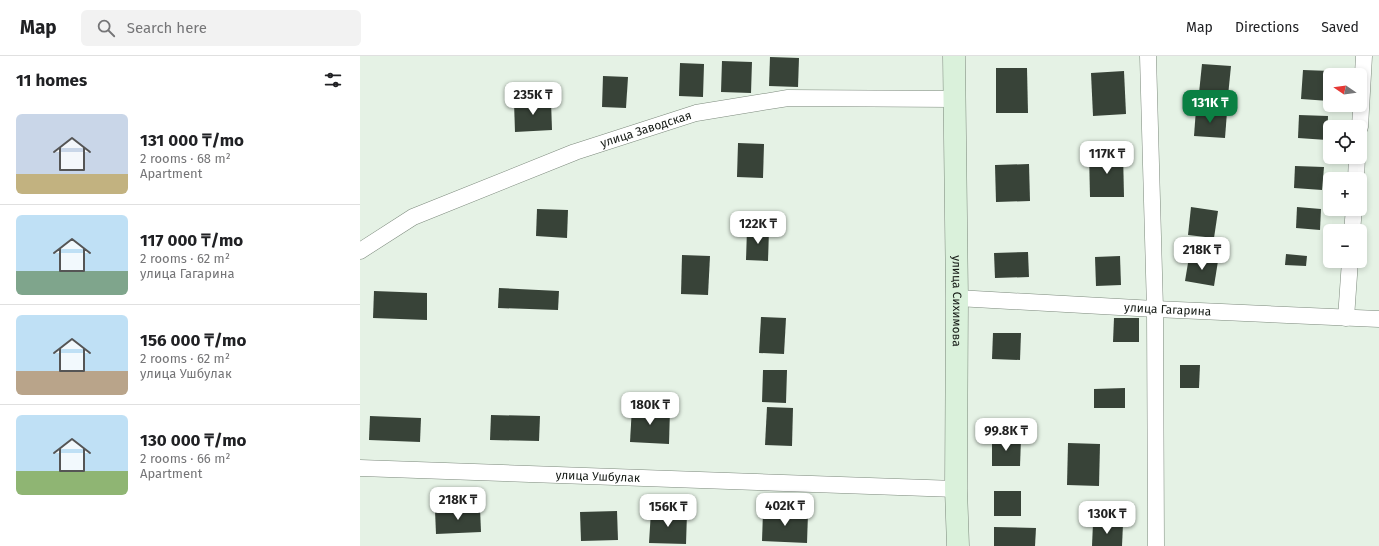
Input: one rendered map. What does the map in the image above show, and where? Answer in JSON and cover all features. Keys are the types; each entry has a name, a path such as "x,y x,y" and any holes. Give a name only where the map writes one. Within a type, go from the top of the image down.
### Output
{"street":[{"name":"улица Сихимова","path":"954,56 957,298 956,489 958,546"},
{"path":"1148,56 1155,309 1156,546"},
{"path":"1360,120 1364,56"},
{"name":"улица Заводская","path":"360,251 413,217 575,152 696,113 788,98 954,99"},
{"path":"1346,318 1350,268"},
{"name":"улица Гагарина","path":"957,298 1379,319"},
{"name":"улица Ушбулак","path":"360,468 956,489"}],"building":[{"path":"770,57 799,58 798,87 769,86"},
{"path":"722,61 752,62 751,93 721,92"},
{"path":"680,63 704,64 703,97 679,96"},
{"path":"1202,64 1231,66 1228,96 1199,93"},
{"path":"996,68 1027,68 1028,113 996,113"},
{"path":"1303,70 1323,71 1323,101 1301,99"},
{"path":"1124,71 1126,114 1093,116 1091,73"},
{"path":"603,76 628,77 626,108 602,107"},
{"path":"551,101 552,130 515,132 514,102"},
{"path":"1196,109 1227,112 1225,138 1194,136"},
{"path":"1299,115 1328,116 1328,120 1323,120 1323,140 1298,138"},
{"path":"738,143 764,144 763,178 737,177"},
{"path":"1123,152 1124,197 1090,197 1089,153"},
{"path":"1029,164 1030,201 996,202 995,165"},
{"path":"1295,166 1324,167 1322,190 1294,188"},
{"path":"1191,207 1218,211 1214,238 1188,235"},
{"path":"1297,207 1321,209 1320,230 1296,228"},
{"path":"537,209 568,210 567,238 536,236"},
{"path":"747,229 769,230 768,261 746,260"},
{"path":"1028,252 1029,277 995,278 994,253"},
{"path":"1286,254 1307,256 1306,266 1285,265"},
{"path":"682,255 710,256 708,295 681,294"},
{"path":"1120,256 1121,285 1096,286 1095,257"},
{"path":"1189,257 1218,261 1214,286 1185,281"},
{"path":"499,288 559,291 558,310 498,308"},
{"path":"374,291 427,293 427,320 373,318"},
{"path":"761,317 786,318 784,354 759,353"},
{"path":"1114,318 1139,318 1139,342 1113,342"},
{"path":"993,333 1021,333 1020,360 992,359"},
{"path":"1180,365 1200,365 1199,388 1180,388"},
{"path":"763,370 787,370 786,403 762,402"},
{"path":"1125,388 1125,408 1094,408 1094,389"},
{"path":"632,407 670,409 669,444 630,442"},
{"path":"767,407 793,408 792,446 765,445"},
{"path":"491,415 540,416 539,441 490,440"},
{"path":"370,416 421,418 420,442 369,440"},
{"path":"992,439 1021,439 1020,466 992,466"},
{"path":"1068,443 1100,444 1099,486 1067,485"},
{"path":"994,491 1021,491 1021,516 994,516"},
{"path":"480,508 481,532 436,534 435,510"},
{"path":"617,511 618,540 581,541 580,512"},
{"path":"651,511 687,512 686,544 649,543"},
{"path":"763,512 808,513 807,543 762,541"},
{"path":"1093,523 1123,524 1122,546 1092,546"},
{"path":"994,527 1036,528 1035,546 994,546"}]}
